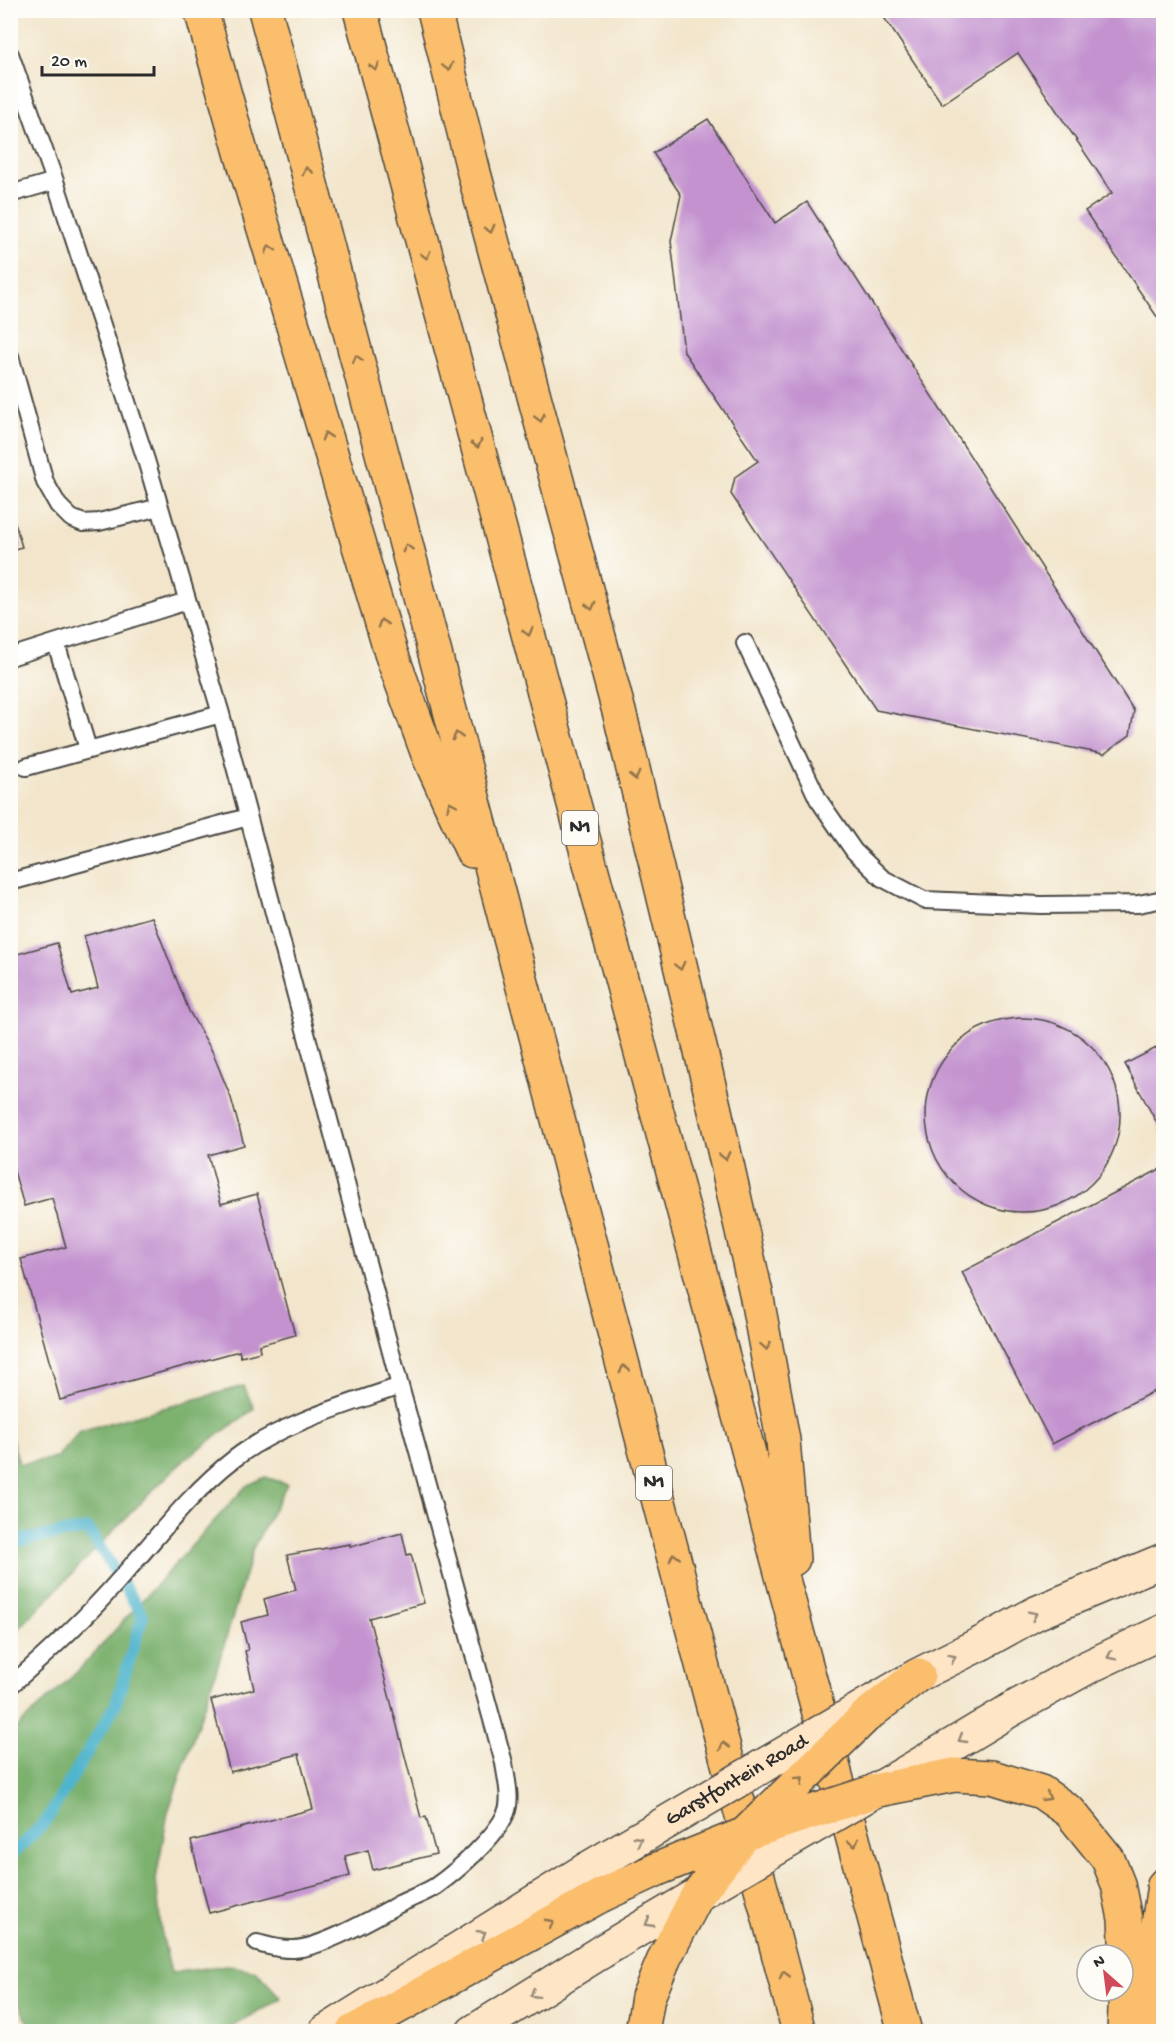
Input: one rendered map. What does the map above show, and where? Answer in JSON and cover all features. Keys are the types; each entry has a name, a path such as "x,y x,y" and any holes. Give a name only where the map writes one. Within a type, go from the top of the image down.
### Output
{"highway":[{"path":"201,10 243,159 391,653 429,757 510,935"},
{"name":"N1","path":"265,10 799,2031"},
{"name":"N1","path":"360,10 905,2031"},
{"path":"434,10 474,173 621,719 754,1282 783,1440 801,1645"},
{"path":"642,2031 648,1997 665,1956 698,1894 745,1834 865,1718 918,1675"},
{"path":"352,2031 593,1883 660,1868 745,1834 879,1790 954,1775 992,1777 1041,1792 1070,1812 1108,1859 1118,1884 1125,1919 1127,1961 1124,2031"},
{"path":"1142,2031 1164,1885"}],"main road":[{"name":"Garstfontein Road","path":"325,2031 593,1883 918,1675 1036,1613 1164,1560"},
{"path":"473,2031 698,1894 879,1790 1012,1709 1088,1667 1164,1630"}],"lane":[{"path":"10,54 18,96 55,181 160,507 221,714 400,1386 504,1763 508,1793 507,1811 497,1830 436,1886 345,1932 315,1944 295,1949 277,1948 257,1943"},
{"path":"10,194 55,181"},
{"path":"10,356 45,482 58,505 71,518 83,523 99,522 160,507"},
{"path":"10,657 187,601"},
{"path":"56,643 88,749"},
{"path":"746,643 818,799 854,851 882,878 924,900 1041,905 1138,904 1164,899"},
{"path":"26,767 221,714"},
{"path":"10,882 249,817"},
{"path":"10,1686 49,1652 116,1584 171,1520 235,1458 265,1439 325,1412 400,1386"}],"green space":[{"path":"244,1386 254,1409 185,1459 11,1637 11,1436 19,1464 56,1458 80,1431"},
{"path":"265,1477 287,1484 253,1548 219,1662 168,1812 156,1879 161,1930 171,1973 227,1965 256,1971 281,1998 226,2031 32,2031 17,2000 11,1974 11,1733 77,1672 246,1486"}],"building":[{"path":"879,10 1164,10 1164,327 1085,211 1112,193 1018,53 942,104"},
{"path":"708,119 775,223 807,202 1134,711 1130,735 1104,754 876,710 731,494 735,477 758,461 684,352 671,241 681,195 653,153"},
{"path":"10,506 22,547 10,550"},
{"path":"152,917 189,1011 212,1051 231,1098 244,1145 208,1155 221,1204 257,1194 295,1335 259,1345 260,1352 241,1357 239,1351 60,1400 21,1259 66,1247 52,1198 24,1206 10,1157 10,956 57,943 72,995 98,988 84,936"},
{"path":"1023,1018 1051,1022 1069,1030 1077,1034 1098,1054 1104,1061 1116,1087 1120,1115 1116,1143 1108,1161 1104,1169 1084,1190 1077,1196 1051,1208 1023,1212 995,1208 977,1200 969,1196 948,1176 942,1169 930,1143 926,1115 930,1087 938,1069 942,1061 962,1040 969,1034 995,1022"},
{"path":"1164,1044 1164,1136 1125,1064"},
{"path":"1164,1167 1164,1386 1052,1444 962,1272"},
{"path":"402,1533 407,1555 411,1554 424,1603 369,1618 421,1818 426,1817 436,1854 373,1870 368,1850 345,1856 350,1876 209,1913 191,1841 313,1809 299,1754 230,1772 211,1700 254,1689 241,1622 268,1615 264,1599 296,1590 287,1555 350,1544 350,1547"}],"waterway":[{"path":"10,1542 88,1529 143,1616 115,1706 46,1821 10,1857"},
{"path":"10,2022 18,2032"}]}
